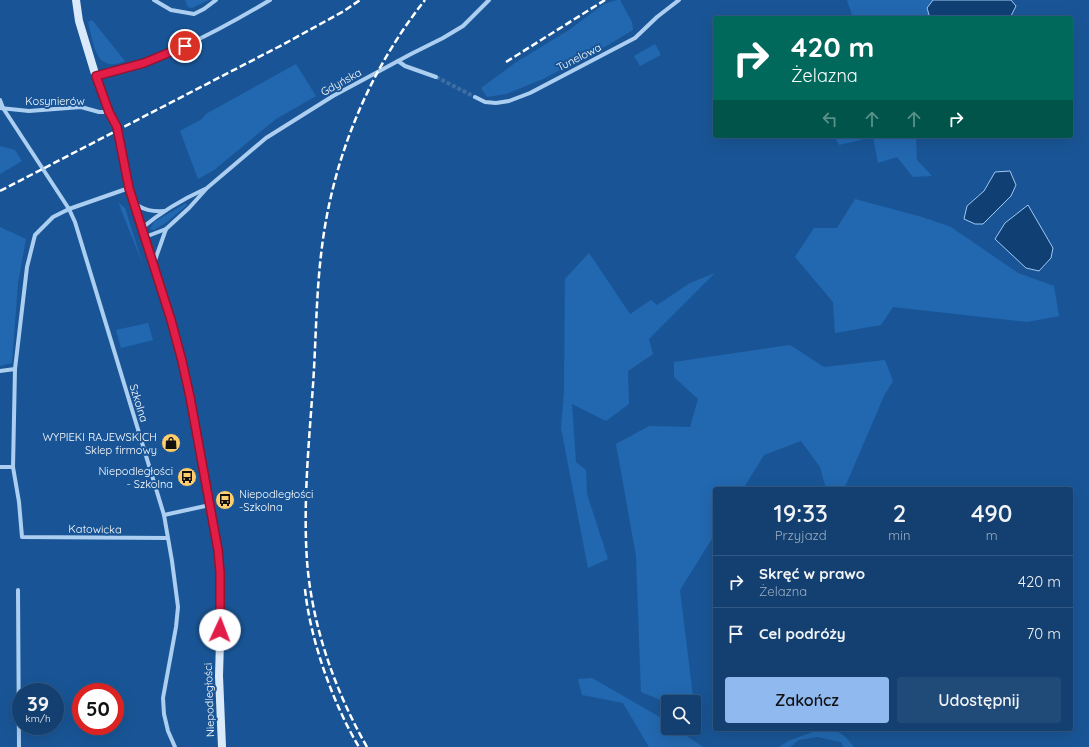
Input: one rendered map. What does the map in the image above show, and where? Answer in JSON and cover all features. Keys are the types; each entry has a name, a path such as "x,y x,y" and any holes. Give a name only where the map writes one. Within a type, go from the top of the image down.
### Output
{"main road":[{"name":"Niepodległości","path":"76,0 79,21 96,76 109,112 117,127 129,188 171,320 190,397 218,550 221,606 219,676 222,747"}],"street":[{"path":"154,0 171,10 194,14 216,0"},
{"path":"96,76 144,63 198,40 270,0"},
{"name":"Gdyńska","path":"145,237 166,229 189,208 207,188 266,138 333,96 463,26 489,0"},
{"name":"Tunelowa","path":"475,97 485,102 496,103 509,101 530,93 635,38 657,17 679,0"},
{"path":"398,61 405,66 436,77"},
{"name":"Szkolna","path":"0,100 2,108 69,209 75,222 164,515 178,607 176,627 163,698 164,714 168,731 175,747"},
{"name":"Kosynierów","path":"2,108 29,111 81,107 99,112 109,112"},
{"path":"0,467 13,467 15,369 27,267 35,235 53,217 69,209 129,188"},
{"name":"Gdyńska","path":"142,228 166,210 207,188"},
{"path":"135,204 146,210 156,212 166,210"},
{"name":"Gdyńska","path":"153,264 166,229"},
{"path":"0,371 15,369"},
{"name":"Katowicka","path":"13,467 19,502 22,537 167,538"},
{"path":"164,515 210,504"},
{"path":"18,590 19,747"}],"shaded area":[{"path":"185,0 209,0 192,8 188,7"},
{"path":"620,0 632,22 633,30 608,45 543,79 506,94 487,97 481,88 515,63 569,30 604,4"},
{"path":"847,0 933,0 927,8 929,16 852,16"},
{"path":"933,0 1011,0 1016,6 1011,16 929,16 927,8"},
{"path":"92,20 125,61 115,64 107,63 102,60 94,47 92,39 88,22"},
{"path":"655,44 661,55 640,66 634,56"},
{"path":"296,64 316,96 276,119 214,170 198,179 180,131 202,119 206,114"},
{"path":"835,138 869,138 839,145"},
{"path":"873,138 916,138 917,160 932,176 913,177 897,157 878,163"},
{"path":"0,146 15,150 22,161 0,174"},
{"path":"1010,171 1016,185 1011,196 983,224 975,224 964,219 967,206 984,191 995,172"},
{"path":"855,199 922,217 951,227 1018,273 1054,286 1059,316 1027,322 893,307 881,325 835,333 833,302 795,257 814,228 837,228"},
{"path":"119,203 125,208 143,265 120,207"},
{"path":"186,203 187,205 167,222 154,230 150,229 154,222"},
{"path":"1028,205 1053,248 1051,258 1039,271 1026,268 995,239 1005,223"},
{"path":"0,227 26,239 18,283 12,363 0,366"},
{"path":"589,253 630,314 651,300 657,305 690,283 715,273 649,339 653,354 628,371 629,404 606,421 572,404 576,462 586,470 587,494 608,559 588,568 561,428 564,392 565,279"},
{"path":"148,323 153,340 121,348 116,330"},
{"path":"790,345 824,367 885,360 893,381 884,396 845,487 825,487 820,467 801,441 764,455 744,487 713,487 713,537 680,590 693,695 661,695 661,700 641,692 636,556 616,444 649,426 690,427 698,399 674,377 674,362"},
{"path":"592,678 658,716 661,718 661,735 685,735 703,747 649,747 623,703 582,695 578,679"},
{"path":"815,731 835,731 846,737 854,747 844,747 841,742 817,737 799,740 790,747 779,747 788,741"}],"tunnel":[{"path":"436,77 475,97"}],"railway":[{"path":"0,191 284,44 344,11 360,0"},
{"path":"367,747 355,726 335,681 327,657 314,610 307,561 306,495 318,287 326,221 333,187 355,120 369,89 386,58 404,28 425,0"},
{"path":"506,62 605,0"},
{"path":"305,589 312,629 324,671 340,711 359,747"}],"place":[{"name":"WYPIEKI RAJEWSKICH Sklep firmowy","path":"171,443"},
{"name":"Niepodległości - Szkolna","path":"187,477"},
{"name":"Niepodległości -Szkolna","path":"225,500"}],"route":[{"path":"185,46 144,63 96,76 109,112 117,127 129,188 171,320 182,361 218,550 221,606 220,630"}]}
